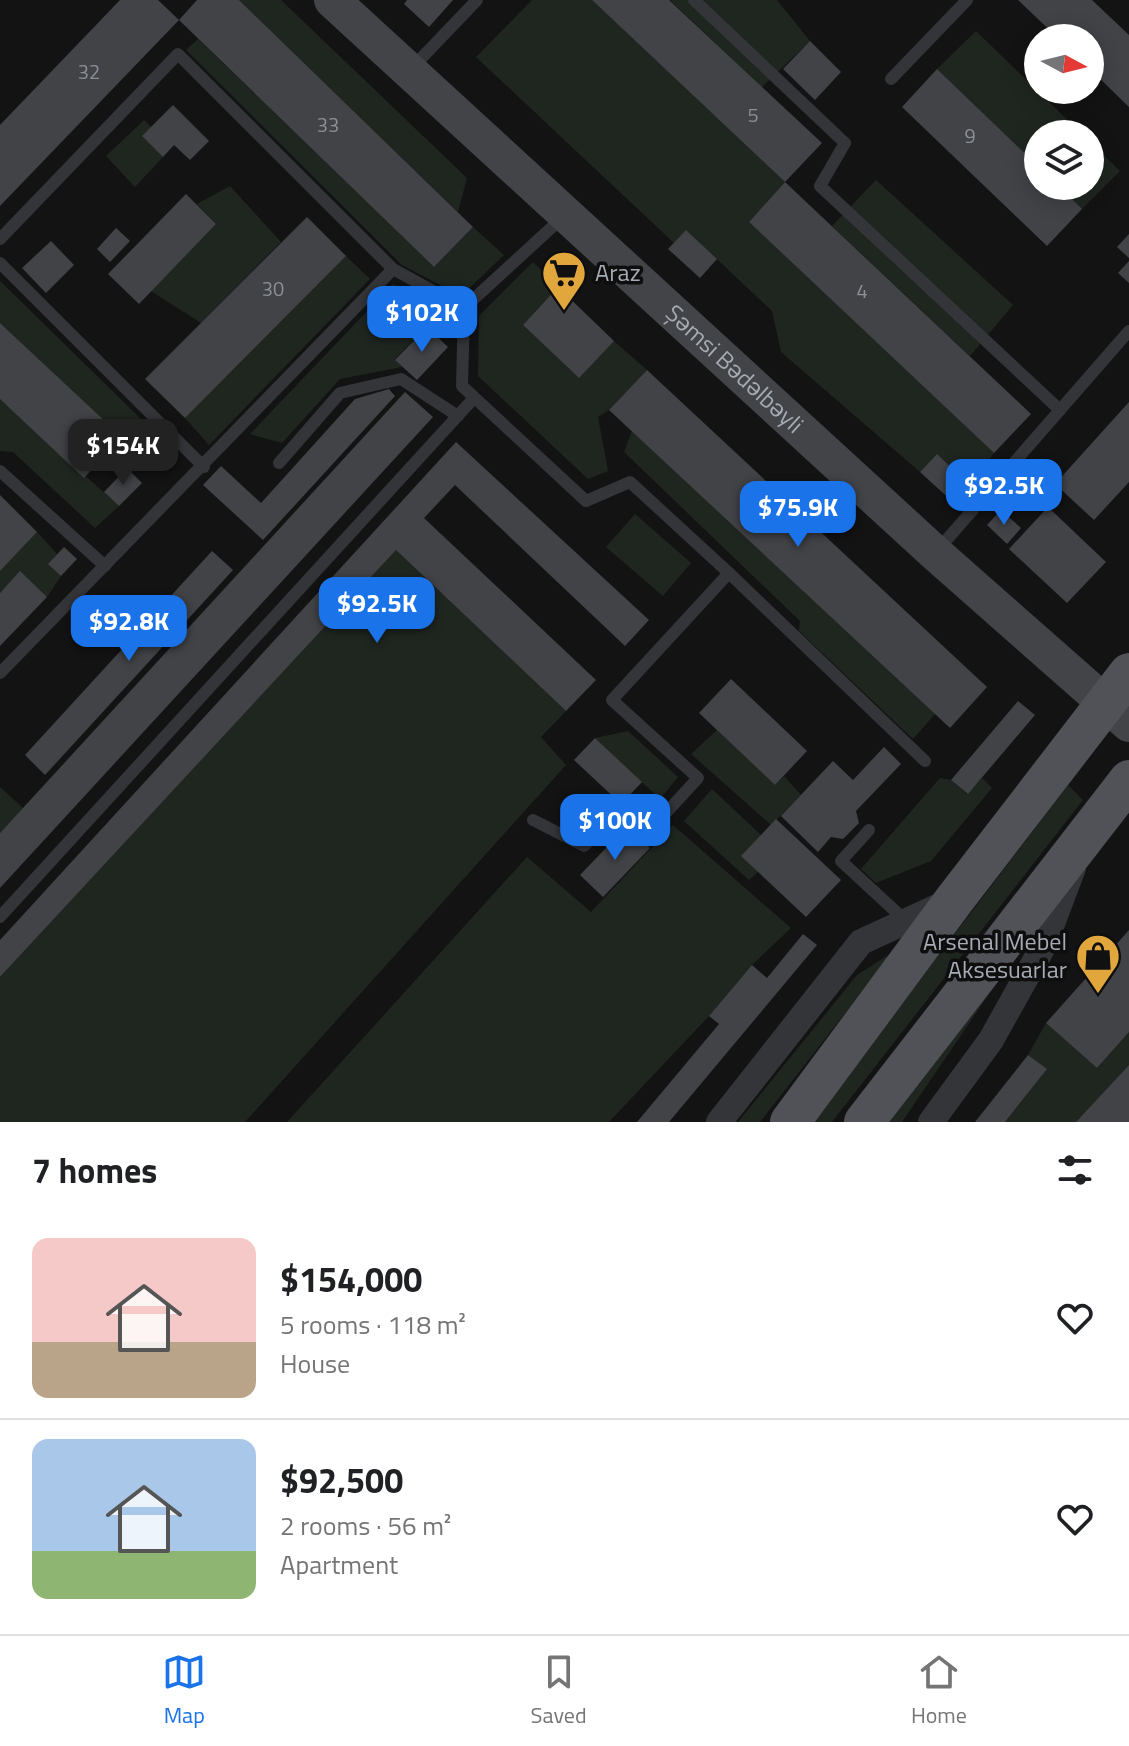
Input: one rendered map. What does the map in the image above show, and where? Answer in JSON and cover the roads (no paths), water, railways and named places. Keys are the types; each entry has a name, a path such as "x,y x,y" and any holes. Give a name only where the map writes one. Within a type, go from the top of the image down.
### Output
{"main road":[{"path":"790,1122 955,899 1117,714 1129,673"},
{"path":"864,1122 1129,780"}],"street":[{"name":"Şəmsi Bədəlbəyli","path":"332,0 935,553 1117,714"},
{"path":"931,1122 991,1040 1044,945 1085,838"},
{"path":"719,1122 861,942 955,899"}],"lane":[{"path":"409,71 477,0"},
{"path":"694,0 845,143 820,186 1060,410"},
{"path":"891,79 967,0"},
{"path":"0,239 178,54 393,269 464,308"},
{"path":"565,214 464,308 462,386 586,501 630,482 925,761"},
{"path":"0,263 204,467"},
{"path":"0,673 204,467 393,269"},
{"path":"935,553 1129,331"},
{"path":"279,463 340,393 401,379 458,416"},
{"path":"0,917 474,398"},
{"path":"0,471 105,566"},
{"path":"533,820 584,846 618,814 652,828 698,778 612,700 729,573"},
{"path":"869,830 841,861 906,921"}],"place":[{"name":"Araz","path":"564,312"},
{"name":"Arsenal Mebel Aksesuarlar","path":"1098,995"}]}
